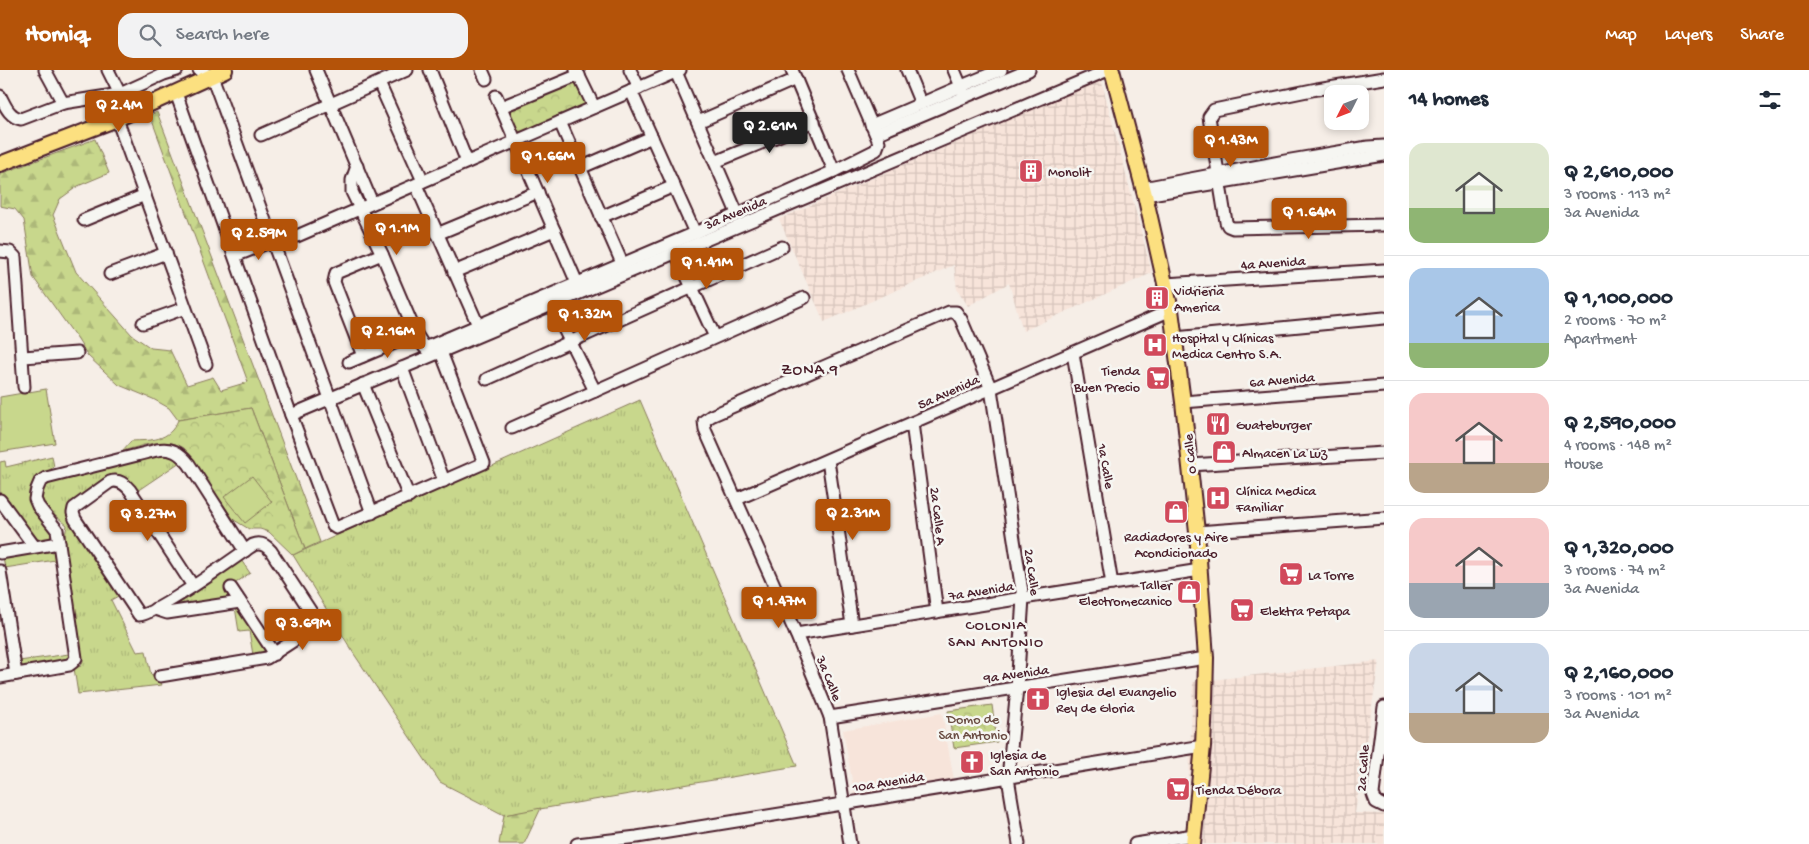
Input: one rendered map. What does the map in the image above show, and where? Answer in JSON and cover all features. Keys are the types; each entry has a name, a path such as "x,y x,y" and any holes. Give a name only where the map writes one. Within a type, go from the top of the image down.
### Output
{"main road":[{"path":"0,164 117,119 176,93 206,73 225,70"},
{"name":"0 Calle","path":"1112,70 1144,191 1171,310 1190,465 1206,658 1203,746 1193,839"}],"street":[{"path":"45,70 63,104"},
{"path":"108,70 120,94"},
{"path":"0,98 11,115 21,119 63,104 120,94 164,72 178,70"},
{"path":"316,70 372,203"},
{"path":"261,135 407,70"},
{"path":"430,70 467,162"},
{"path":"630,70 652,137 695,233"},
{"path":"357,166 352,180 352,192 382,254 416,334 425,348 834,172 876,150 879,142 848,70"},
{"path":"907,70 921,104"},
{"path":"954,70 966,96"},
{"path":"874,129 921,104 1001,70"},
{"path":"874,129 966,96 1030,70"},
{"name":"3a Avenida","path":"291,415 1108,70"},
{"path":"298,236 678,71 737,214"},
{"path":"501,108 577,72 594,107"},
{"path":"206,73 272,241 372,513"},
{"path":"698,122 794,74 834,172"},
{"path":"1384,78 1317,89 1214,110 1209,117 1228,226 1233,228 1384,225"},
{"path":"379,83 420,183 438,234 478,325"},
{"path":"176,93 291,415 333,526 339,527 484,464 441,352"},
{"path":"496,96 577,282"},
{"path":"117,119 206,364"},
{"path":"715,162 814,121"},
{"path":"560,122 622,263"},
{"path":"580,168 652,137"},
{"path":"1144,191 1307,162 1384,146"},
{"path":"1307,162 1384,155"},
{"path":"602,217 674,186"},
{"path":"438,234 538,192"},
{"path":"84,220 145,195"},
{"path":"454,272 554,230"},
{"path":"235,256 272,241"},
{"path":"487,379 782,247"},
{"path":"0,252 10,252 15,257 24,387"},
{"path":"110,274 166,253"},
{"path":"676,253 716,337"},
{"path":"362,356 334,278 336,273 382,254"},
{"name":"4a Avenida","path":"1165,284 1384,270"},
{"path":"512,428 804,298"},
{"path":"552,305 595,391"},
{"path":"143,323 185,308"},
{"name":"5a Avenida","path":"737,500 1171,310"},
{"name":"2a Calle","path":"704,421 949,312 956,312 961,319 991,389 1022,598 1017,688 1008,778 1019,844"},
{"path":"1175,338 1384,318"},
{"path":"350,362 416,334"},
{"path":"23,357 77,353"},
{"name":"1a Calle","path":"1073,353 1112,584"},
{"path":"402,368 444,481"},
{"path":"363,384 409,497"},
{"name":"6a Avenida","path":"1183,402 1384,386"},
{"name":"3a Calle","path":"704,421 705,430 796,634 830,717 850,844"},
{"name":"2a Calle A","path":"912,423 937,612"},
{"path":"0,677 68,665 76,658 55,526 36,503 37,489 43,480 62,473 157,450 167,449 176,451 184,457 245,551"},
{"path":"1190,465 1384,453"},
{"path":"828,460 852,626"},
{"path":"160,676 267,658 313,628 316,623 315,618 268,548 256,544 193,586 144,615 139,615 74,516 73,511 76,505 110,482 119,482 130,490 193,586"},
{"path":"0,500 34,546"},
{"path":"1197,532 1384,518"},
{"path":"0,553 59,543"},
{"name":"7a Avenida","path":"796,634 1200,570"},
{"path":"0,571 3,614 16,674"},
{"path":"231,588 275,654"},
{"path":"155,609 167,613 240,602"},
{"name":"9a Avenida","path":"830,717 1206,658"},
{"name":"2a Calle","path":"1380,804 1373,794 1384,707"},
{"name":"10a Avenida","path":"577,844 637,841 844,803 1203,746"},
{"path":"1135,844 1193,839"}],"shaded area":[{"path":"1101,79 1152,273 1023,331 1009,283 968,306 957,289 954,265 824,322 779,219"},
{"path":"1379,661 1355,813 1384,814 1384,844 1185,844 1193,682"},
{"path":"942,713 954,780 855,797 843,730"}],"green space":[{"path":"575,80 586,105 518,134 507,110"},
{"path":"157,112 320,542 305,549 251,408 178,420 169,408 119,385 88,356 33,277 24,220 15,209 0,206 0,174 95,139 109,173 78,186 60,199 53,215 76,272 132,335 151,348 170,350 187,385 213,377 221,390 248,382 150,115"},
{"path":"46,389 55,443 0,452 0,397"},
{"path":"640,400 797,766 504,815 440,782 354,654 293,555"},
{"path":"251,408 305,549 293,555 269,532 260,529 249,529 234,520 184,448 176,444 161,442 122,451 131,441 152,440 164,436 170,432 178,420"},
{"path":"160,455 170,455 180,462 137,491 106,480 72,503 120,595 111,600 137,652 146,651 151,675 153,674 155,681 162,685 78,694 74,668 81,666 83,661 64,542 67,525 44,507 40,495 43,488 52,482"},
{"path":"52,456 54,467 34,481 29,492 32,506 52,533 49,539 39,541 35,540 0,494 0,462 5,461 6,467"},
{"path":"252,476 272,502 245,523 224,497"},
{"path":"53,550 55,560 5,568 3,557"},
{"path":"241,560 250,573 227,589 230,598 171,607"},
{"path":"235,607 238,607 267,651 265,653 253,655 249,631 239,632"},
{"path":"69,654 70,659 20,667 19,661"},
{"name":"Domo de San Antonio","path":"992,705 997,742 954,748 948,711"},
{"path":"541,808 524,844 499,844 504,815"}],"place":[{"name":"Monolit","path":"1031,171"},
{"name":"Vidrieria America","path":"1157,298"},
{"name":"Hospital y Clínicas Medica Centro S.A.","path":"1155,345"},
{"name":"Tienda Buen Precio","path":"1158,378"},
{"name":"Guateburger","path":"1218,424"},
{"name":"Almacen La Luz","path":"1224,452"},
{"name":"Clínica Medica Familiar","path":"1218,498"},
{"name":"Radiadores y Aire Acondicionado","path":"1176,512"},
{"name":"La Torre","path":"1291,574"},
{"name":"Taller Electromecanico","path":"1189,592"},
{"name":"Elektra Petapa","path":"1242,610"},
{"name":"Iglesia del Evangelio Rey de Gloria","path":"1038,699"},
{"name":"Iglesia de San Antonio","path":"972,762"},
{"name":"Tienda Débora","path":"1178,789"}],"district":[{"name":"ZONA 9","path":"810,368"},
{"name":"COLONIA SAN ANTONIO","path":"996,632"}]}
